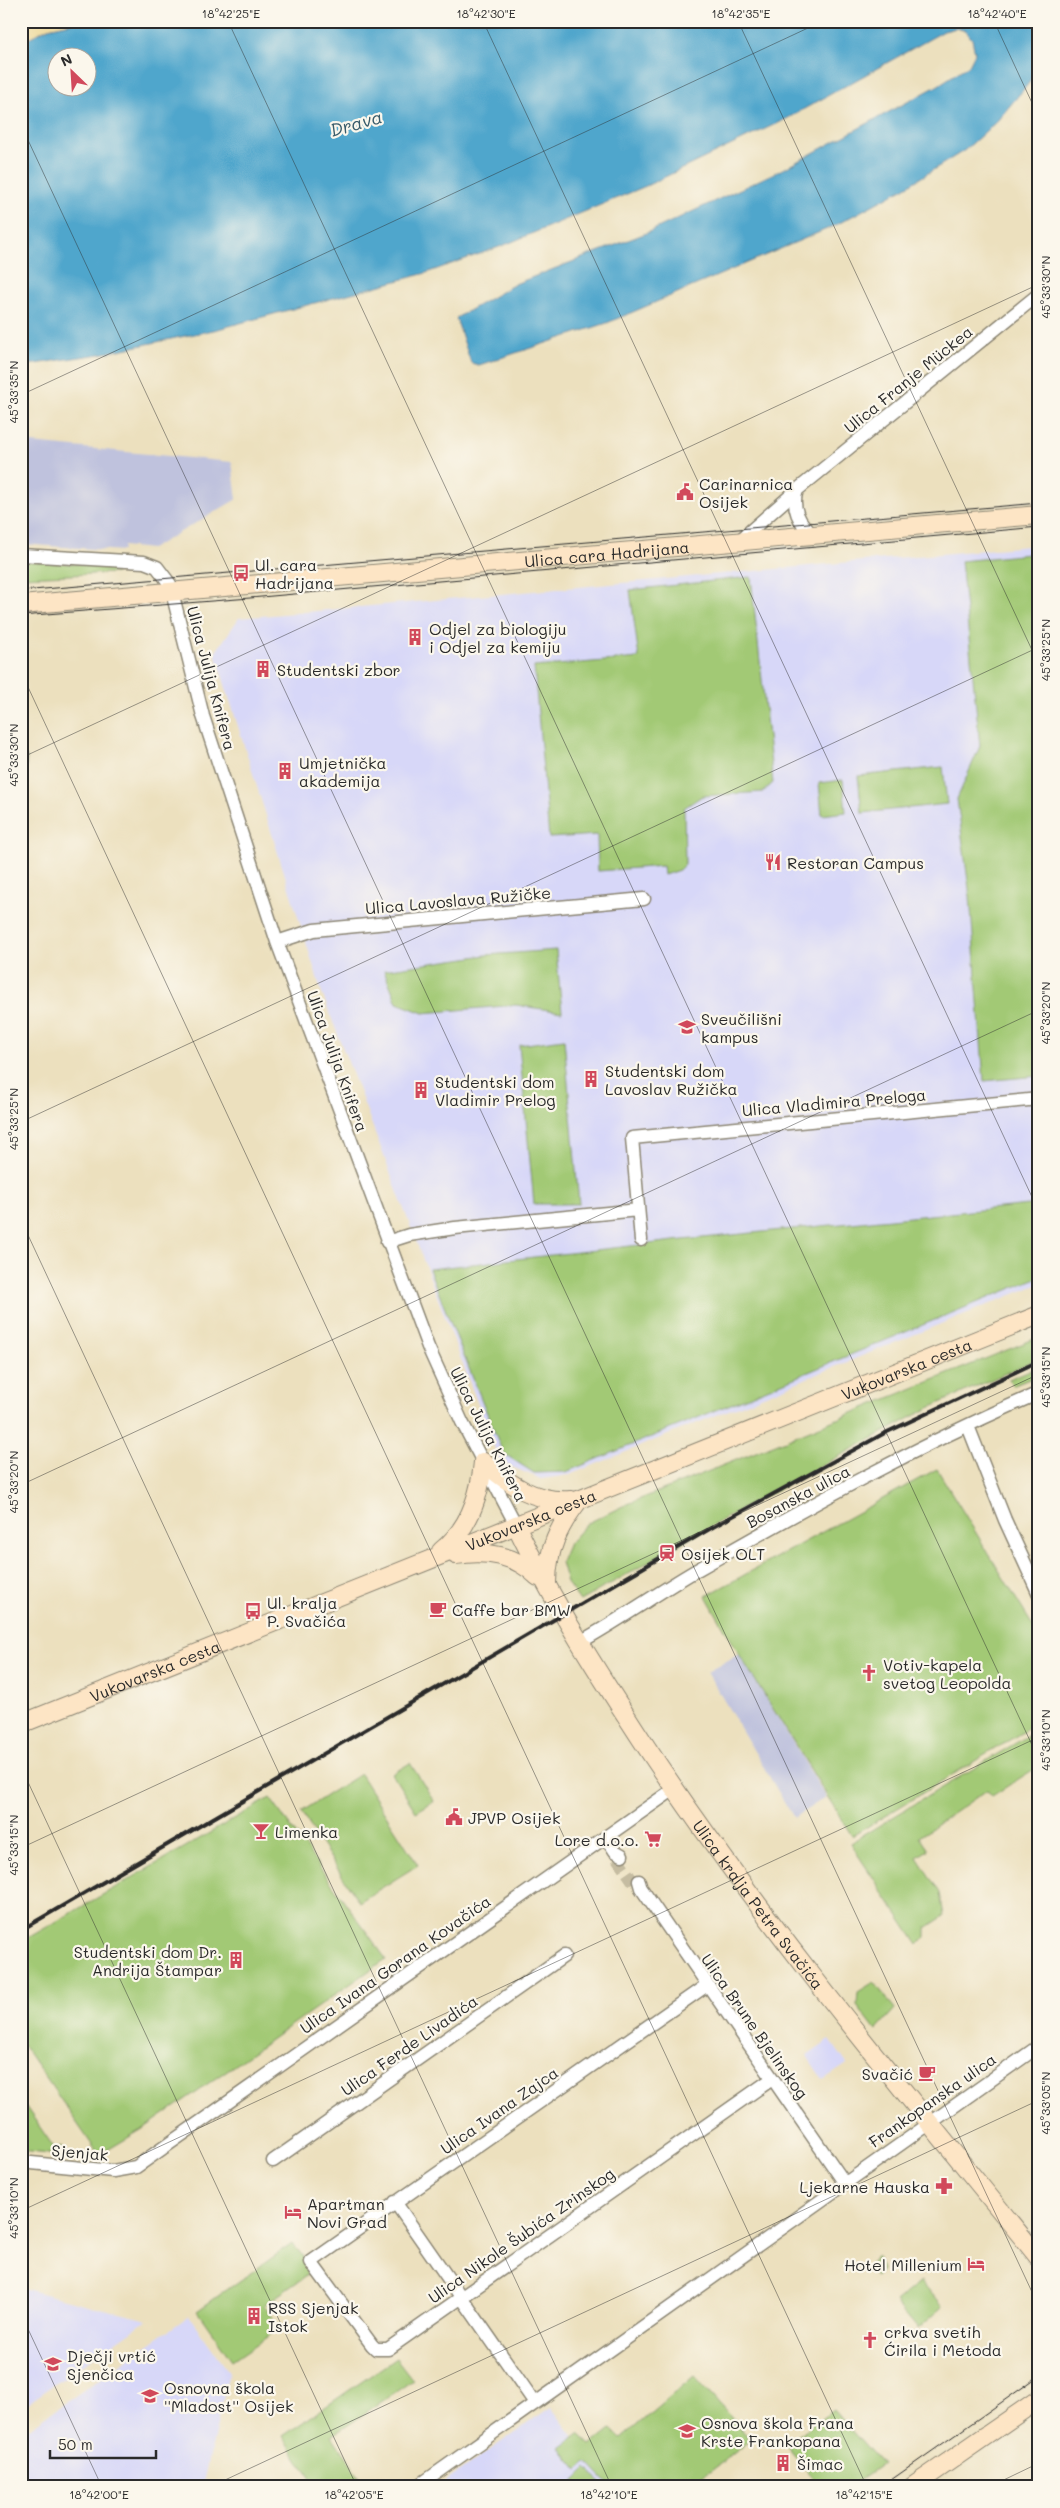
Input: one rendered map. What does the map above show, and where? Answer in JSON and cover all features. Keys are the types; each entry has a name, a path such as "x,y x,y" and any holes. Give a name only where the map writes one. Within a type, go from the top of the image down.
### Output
{"main road":[{"name":"Ulica cara Hadrijana","path":"21,604 1039,515"},
{"name":"Vukovarska cesta","path":"21,1724 1039,1314"},
{"path":"483,1462 503,1479 531,1495 563,1501 580,1500"},
{"path":"428,1560 451,1543 470,1516 482,1476 483,1462"},
{"path":"547,1586 548,1560 553,1542 566,1518 580,1500"},
{"name":"Ulica kralja Petra Svačića","path":"516,1525 547,1586 580,1642 674,1789 834,2004 1039,2258"},
{"path":"428,1560 474,1553 492,1554 522,1564 547,1586"},
{"path":"912,2487 1039,2399"}],"street":[{"name":"Ulica Franje Mückea","path":"739,541 797,490 1039,294"},
{"path":"797,490 794,497 798,514 802,524 814,534"},
{"path":"21,555 152,564 162,572 173,592"},
{"name":"Ulica Julija Knifera","path":"173,592 178,622 203,716 277,942 387,1242 440,1374 516,1525"},
{"name":"Ulica Lavoslava Ružičke","path":"277,942 314,930 644,899"},
{"name":"Ulica Vladimira Preloga","path":"638,1210 632,1138 1039,1099"},
{"path":"387,1242 408,1235 455,1228 638,1210 641,1240"},
{"name":"Bosanska ulica","path":"580,1642 694,1571 757,1536 968,1426 1039,1393"},
{"path":"968,1426 1005,1520 1039,1594"},
{"name":"Ulica Ivana Gorana Kovačića","path":"136,2167 674,1789"},
{"path":"606,1837 618,1855"},
{"name":"Ulica Brune Bjelinskog","path":"638,1885 844,2182"},
{"name":"Ulica Ferde Livadića","path":"273,2161 564,1956"},
{"name":"Ulica Ivana Zajca","path":"311,2262 706,1985"},
{"name":"Frankopanska ulica","path":"417,2487 844,2182 1039,2046"},
{"name":"Ulica Nikole Šubića Zrinskog","path":"311,2262 376,2349 388,2349 772,2079"},
{"name":"Sjenjak","path":"21,2162 113,2171 136,2167"},
{"path":"395,2202 535,2403"}],"shaded area":[{"path":"21,442 232,462 237,499 151,549 123,546 123,551 21,544"},
{"name":"Sveučilišni kampus","path":"1039,545 1039,1284 569,1475 541,1479 500,1462 322,993 215,653 239,618"},
{"path":"739,1654 826,1797 794,1818 707,1672"},
{"path":"830,2040 847,2064 823,2080 807,2056"},
{"name":"Dječji vrtić Sjenčica","path":"21,2288 56,2297 147,2320 21,2408"},
{"name":"Osnovna škola ''Mladost'' Osijek","path":"189,2316 229,2372 203,2487 21,2487 21,2434"},
{"name":"Osnova škola Frana Krste Frankopana","path":"694,2376 751,2440 711,2471 691,2482 687,2478 678,2487 438,2487 551,2407 574,2437 579,2434 591,2445 611,2429 621,2439"}],"green space":[{"path":"1039,553 1039,1076 984,1081 970,896 957,799 980,746 961,561"},
{"path":"21,561 114,566 116,573 21,577"},
{"path":"751,577 773,783 763,792 702,796 684,808 685,864 679,870 664,875 663,866 598,871 597,835 549,838 534,667 639,658 630,590"},
{"path":"21,756 27,757 21,809"},
{"path":"943,767 947,804 862,813 858,776"},
{"path":"843,780 846,812 822,815 819,783"},
{"path":"556,950 562,1012 516,1005 423,1013 397,1003 384,970 486,955"},
{"path":"564,1039 579,1204 534,1204 519,1045"},
{"path":"1039,1204 1039,1277 566,1472 534,1473 503,1453 429,1269 683,1240"},
{"path":"1039,1337 1039,1358 929,1408 754,1502 580,1601 567,1583 561,1562 569,1543 586,1524 623,1506"},
{"path":"1039,1366 1039,1375 1012,1386 1009,1379"},
{"path":"937,1469 1039,1636 1039,1722 852,1836 739,1654 706,1596"},
{"path":"1039,1729 1039,1766 992,1796 987,1790 919,1837 928,1850 917,1857 940,1893 944,1916 926,1928 926,1937 918,1945 850,1843"},
{"path":"410,1763 434,1801 416,1812 392,1774"},
{"path":"360,1774 418,1865 359,1902 301,1812"},
{"path":"270,1798 386,1959 146,2127 99,2155 21,2042 21,1942"},
{"path":"874,1982 895,2009 876,2030 857,2005 858,1992"},
{"path":"21,2100 55,2149 61,2146 66,2156 21,2151"},
{"path":"293,2243 313,2271 264,2305 280,2328 232,2361 197,2311"},
{"path":"877,2257 882,2270 876,2277 867,2265"},
{"path":"921,2281 943,2307 918,2329 895,2302"},
{"path":"396,2358 413,2380 332,2436 366,2487 306,2487 313,2482 283,2436"},
{"name":"Osnova škola Frana Krste Frankopana","path":"694,2376 751,2440 711,2471 691,2482 687,2478 678,2487 611,2487 587,2462 578,2470 560,2448 579,2434 591,2445 611,2429 621,2439"},
{"path":"833,2409 882,2464 849,2487 820,2487 786,2445"},
{"path":"587,2468 605,2487 576,2487 572,2483"}],"sand":[{"path":"21,21 80,21 48,28 21,42"}],"water":[{"name":"Drava","path":"80,21 1039,21 1039,57 1029,83 997,121 965,150 904,188 834,226 607,323 479,365 471,363 456,318 515,284 649,232 787,167 937,86 969,65 975,53 972,39 966,31 956,28 944,31 786,119 646,186 502,246 426,273 218,329 100,354 21,366 21,42 48,28"}],"tunnel":[{"path":"617,1858 635,1884"}],"tram line":[{"path":"21,591 1039,503"},
{"path":"21,616 250,598 1039,527"},
{"path":"881,2487 1039,2376"}],"railway":[{"path":"21,1930 713,1527 883,1434 1039,1361"}],"place":[{"name":"Carinarnica Osijek","path":"685,492"},
{"name":"Ul. cara Hadrijana","path":"241,573"},
{"name":"Odjel za biologiju i Odjel za kemiju","path":"415,637"},
{"name":"Studentski zbor","path":"263,669"},
{"name":"Umjetnička akademija","path":"285,771"},
{"name":"Restoran Campus","path":"773,862"},
{"name":"Sveučilišni kampus","path":"687,1027"},
{"name":"Studentski dom Lavoslav Ružička","path":"591,1079"},
{"name":"Studentski dom Vladimir Prelog","path":"421,1090"},
{"name":"Osijek OLT","path":"667,1553"},
{"name":"Caffe bar BMW","path":"438,1609"},
{"name":"Ul. kralja P. Svačića","path":"253,1611"},
{"name":"Votiv-kapela svetog Leopolda","path":"869,1673"},
{"name":"JPVP Osijek","path":"454,1817"},
{"name":"Limenka","path":"261,1831"},
{"name":"Lore d.o.o.","path":"653,1839"},
{"name":"Studentski dom Dr. Andrija Štampar","path":"236,1960"},
{"name":"Svačić","path":"927,2073"},
{"name":"Ljekarne Hauska","path":"944,2186"},
{"name":"Apartman Novi Grad","path":"293,2212"},
{"name":"Hotel Millenium","path":"976,2264"},
{"name":"RSS Sjenjak Istok","path":"254,2316"},
{"name":"crkva svetih Ćirila i Metoda","path":"870,2340"},
{"name":"Dječji vrtić Sjenčica","path":"53,2364"},
{"name":"Osnovna škola ''Mladost'' Osijek","path":"150,2396"},
{"name":"Osnova škola Frana Krste Frankopana","path":"687,2431"},
{"name":"Šimac","path":"783,2463"}]}
